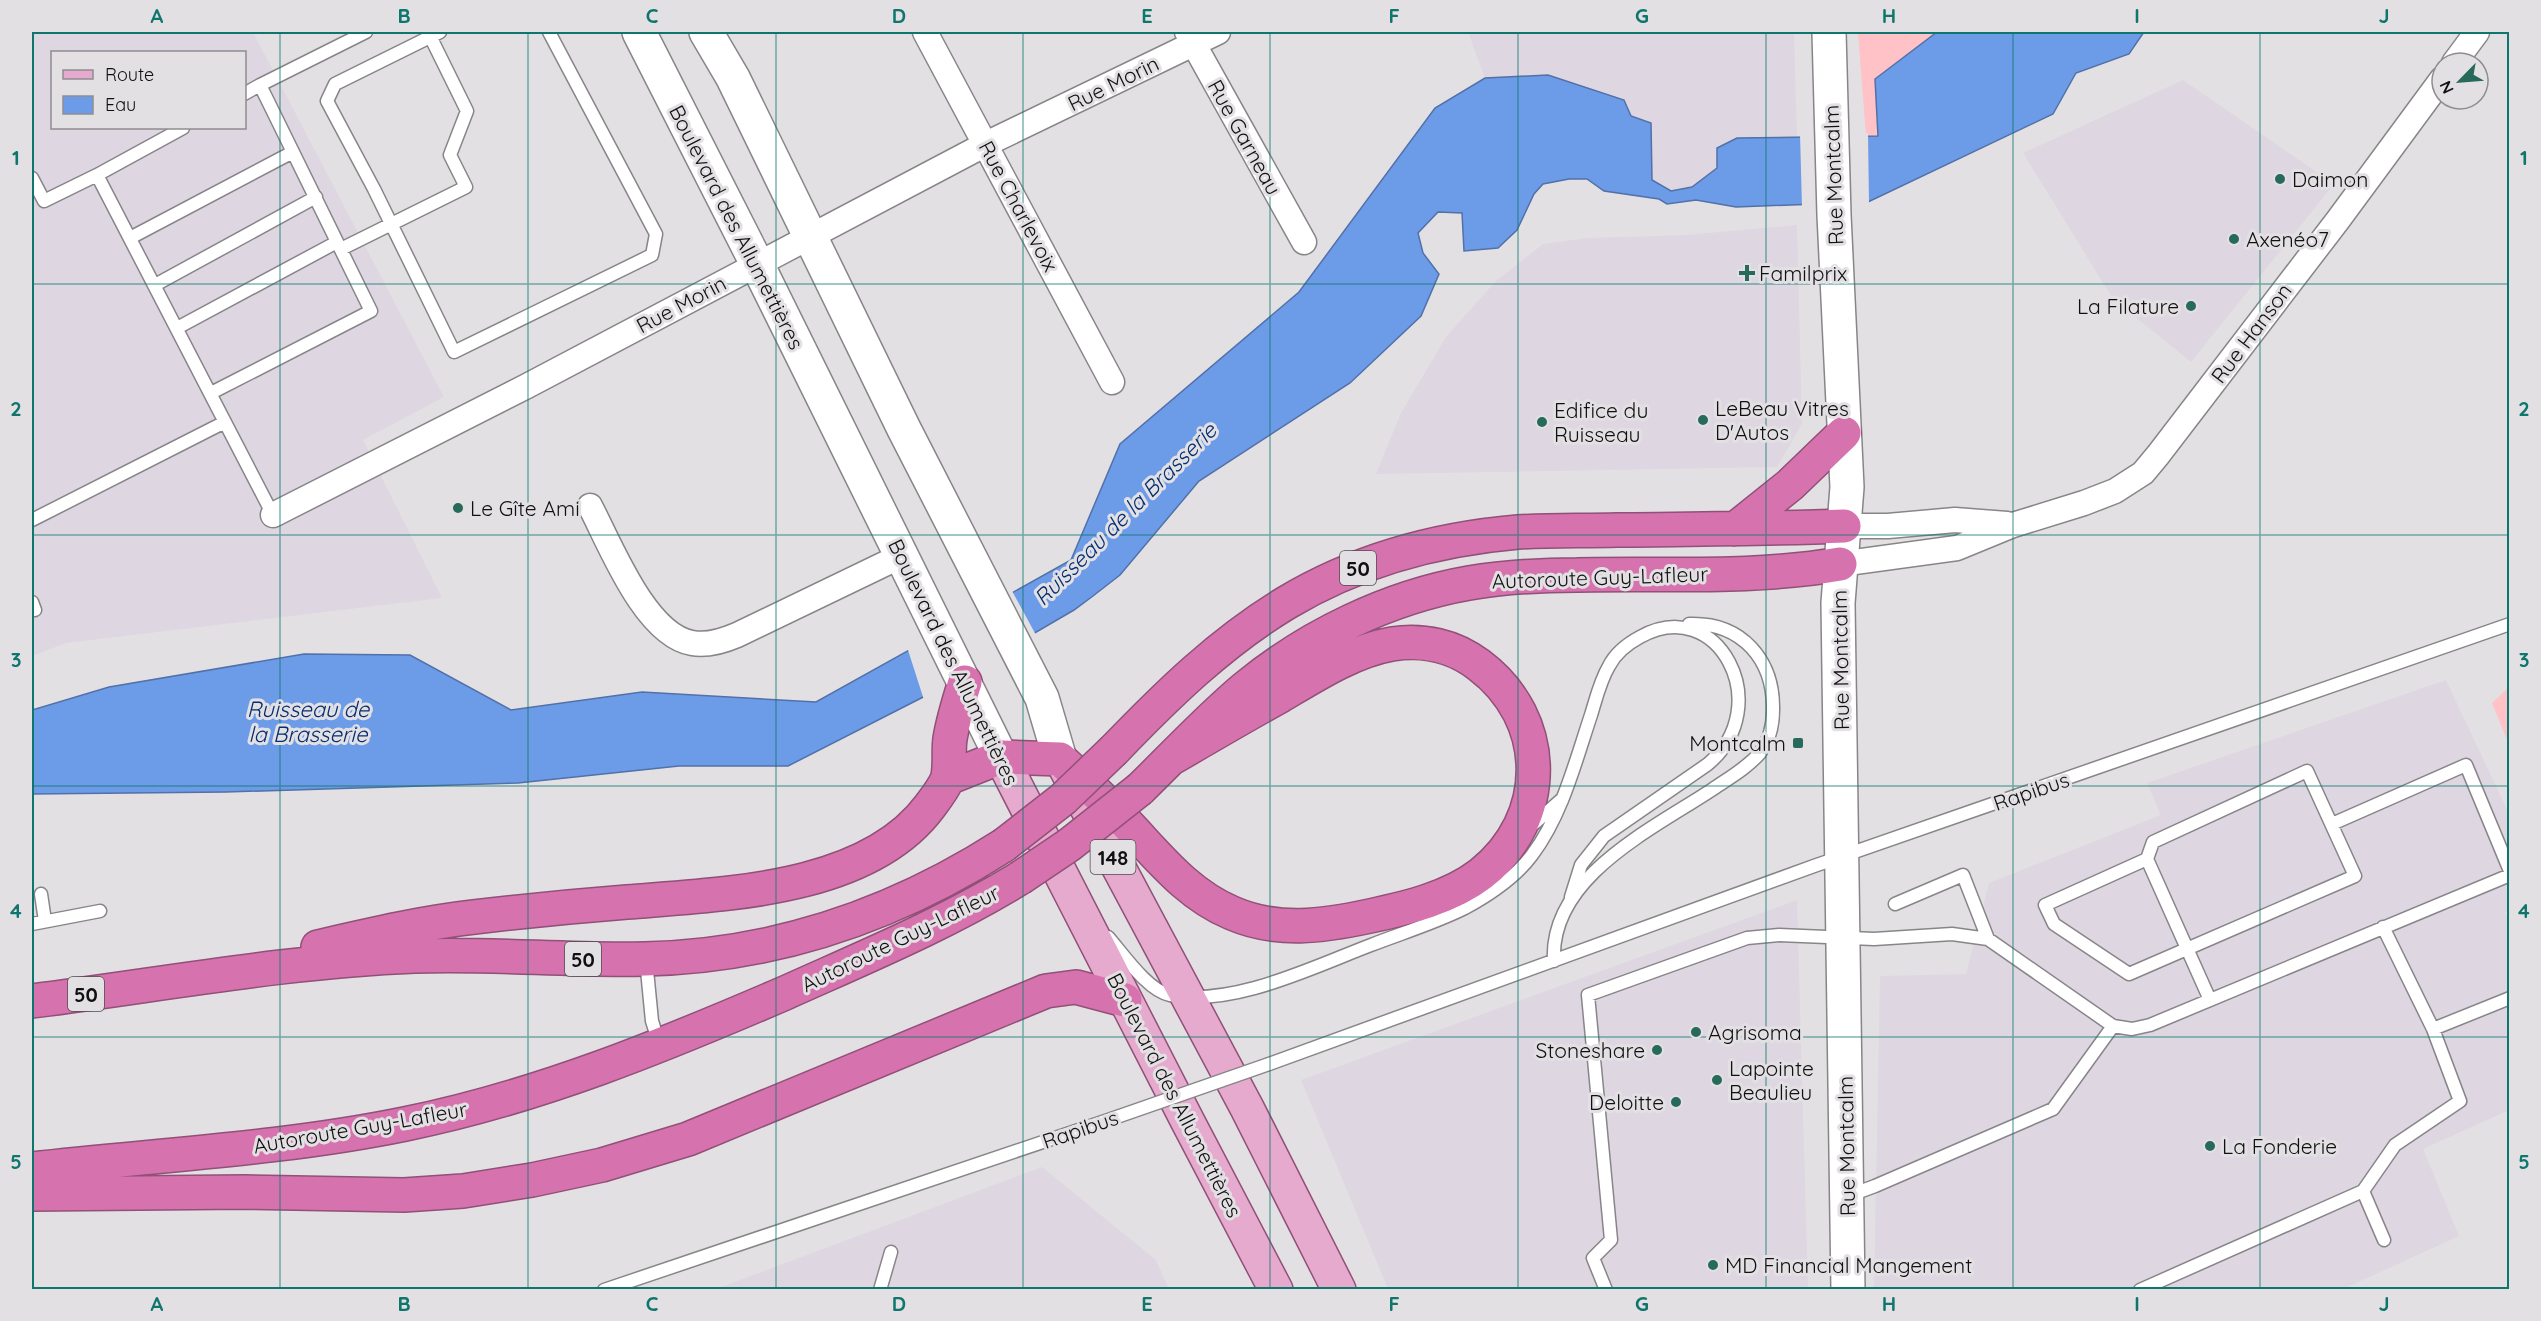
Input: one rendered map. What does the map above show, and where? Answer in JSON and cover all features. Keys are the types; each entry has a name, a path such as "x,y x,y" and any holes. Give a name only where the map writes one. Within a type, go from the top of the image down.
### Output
{"highway":[{"path":"1735,529 1790,485 1844,433"},
{"name":"Autoroute Guy-Lafleur","path":"32,1001 316,964 397,957 474,955 646,959 697,957 787,942 839,927 922,892 1004,845 1063,799 1172,691 1236,636 1305,592 1366,564 1435,544 1496,534 1844,526"},
{"name":"Autoroute Guy-Lafleur","path":"32,1169 256,1146 402,1125 470,1110 541,1090 660,1046 900,942 961,912 1020,878 1076,840 1140,789 1227,703 1287,658 1360,617 1415,596 1468,583 1517,577 1784,572 1840,564"},
{"path":"948,778 1001,757 1060,759 1129,826 1167,868 1194,891 1233,914 1264,924 1289,927 1325,925 1425,901 1471,881 1491,865 1510,845 1525,817 1534,774 1531,745 1522,718 1507,693 1486,671 1462,654 1435,645 1393,644 1352,657 1303,682 1172,758"},
{"path":"141,987 423,923 574,906 726,893 796,880 860,860 886,847 908,831 923,815 948,778 949,746 965,697"},
{"path":"32,1194 245,1192 404,1195 507,1185 603,1165 688,1139 1046,991 1076,987 1125,1000"}],"main road":[{"name":"Boulevard des Allumettières","path":"639,32 934,621 965,697 1001,757 1072,899 1276,1290"},
{"path":"706,32 733,78 809,237 1042,698 1060,759"},
{"name":"Rue Montcalm","path":"1829,32 1834,215 1847,486 1838,603 1848,1290"},
{"name":"148","path":"1060,759 1270,1153 1339,1290"}],"street":[{"name":"Rue Charlevoix","path":"925,32 1112,382"},
{"name":"Rue Morin","path":"273,514 527,386 1190,38 1218,32"},
{"path":"2463,51 2477,32"},
{"name":"Rue Garneau","path":"1190,38 1304,242"},
{"name":"Rue Hanson","path":"1840,564 1957,548 2013,525 2115,491 2134,479 2150,465 2338,220 2430,95"},
{"path":"590,506 645,609 666,630 692,644 721,641 736,635 901,556"},
{"name":"Rue Hanson","path":"1844,526 1888,526 1955,520 2013,525"}],"lane":[{"path":"246,93 366,32"},
{"path":"177,328 339,246 390,224 466,188 450,155 467,111 435,34 335,84 327,101 390,224 454,352 652,255 656,234 549,32"},
{"path":"211,393 371,311 260,86"},
{"path":"32,178 44,201 181,129"},
{"path":"130,238 293,152"},
{"path":"97,175 273,514"},
{"path":"155,285 316,197"},
{"path":"32,519 225,422"},
{"path":"1072,899 1151,986 1164,994 1187,996 1222,994 1264,984 1464,908 1510,878 1530,858 1544,838 1562,799 1609,665 1624,648 1642,635 1697,624 1727,631 1748,644 1761,658 1768,672 1773,707 1772,726 1766,743 1741,770 1611,857 1571,897"},
{"name":"Rapibus","path":"604,1290 1269,1064 1843,856 2510,624"},
{"path":"1554,961 1554,946 1559,921 1571,897 1581,865 1604,836 1708,764 1728,743 1735,729 1740,707 1739,694 1729,665 1708,637 1693,629 1676,627"},
{"path":"1606,1290 1593,1258 1611,1240 1588,995 1747,938 1779,935 1874,939 1953,934 1988,939 2113,1026 2132,1029 2150,1025 2510,873 2466,765 2332,824"},
{"path":"2147,860 2045,905 2054,924 2129,974 2187,950 2355,876 2332,824 2307,771 2153,842 2147,860 2187,950 2210,1000"},
{"path":"1510,845 1562,799"},
{"path":"1894,904 1964,875 1988,939"},
{"path":"41,894 45,921"},
{"path":"32,924 100,911"},
{"path":"2140,1290 2363,1191 2395,1144 2460,1101 2433,1029 2383,927"},
{"path":"646,959 652,1021 660,1046"},
{"path":"2433,1029 2510,998"},
{"path":"1847,1196 2053,1109 2113,1026"},
{"path":"2363,1191 2384,1240"},
{"path":"880,1290 891,1252"}],"shaded area":[{"path":"32,32 253,32 444,397 363,440 442,598 66,643 32,656"},
{"path":"1468,32 1794,32 1797,137 1737,138 1717,148 1717,168 1692,187 1671,191 1652,180 1651,123 1631,116 1548,75 1485,78"},
{"path":"1858,32 1937,32 1875,79 1878,136 1866,136"},
{"path":"2183,80 2334,184 2191,362 2113,299 2023,153"},
{"path":"1797,225 1802,424 1777,467 1376,474 1401,413 1446,337 1495,282 1543,244 1588,238 1686,235"},
{"path":"2446,680 2510,816 2510,911 2505,912 2510,922 2509,1110 2423,1149 2459,1236 2343,1289 1874,1290 1880,976 1966,974 1989,883 2161,815 2147,783"},
{"path":"2509,687 2509,745 2492,703"},
{"path":"1797,900 1808,1289 1388,1289 1301,1080"},
{"path":"1042,1167 1156,1260 1169,1289 713,1290"}],"water":[{"name":"Ruisseau de la Brasserie","path":"1937,32 2144,32 2129,54 2076,73 2053,114 1868,202 1736,207 1696,200 1667,204 1659,199 1604,191 1587,179 1569,179 1543,184 1534,194 1517,230 1498,248 1464,251 1462,213 1438,212 1418,233 1423,253 1439,274 1421,316 1350,383 1199,481 1120,575 1074,610 937,690 788,766 679,766 518,783 226,792 32,794 32,710 109,687 304,654 410,655 511,710 642,692 816,702 1071,560 1120,444 1299,292 1435,108 1485,78 1548,75 1624,100 1631,116 1651,123 1652,180 1671,191 1692,187 1717,168 1717,148 1737,138 1878,136 1875,79"}],"pier":[{"path":"1868,133 1869,204 1802,207 1800,134"},
{"path":"1011,589 1036,635 924,700 907,647"}],"place":[{"name":"Daimon","path":"2280,179"},
{"name":"Axenéo7","path":"2234,239"},
{"name":"Familprix","path":"1747,273"},
{"name":"La Filature","path":"2191,306"},
{"name":"LeBeau Vitres D'Autos","path":"1703,420"},
{"name":"Edifice du Ruisseau","path":"1542,422"},
{"name":"Le Gîte Ami","path":"458,508"},
{"name":"Montcalm","path":"1798,743"},
{"name":"Agrisoma","path":"1696,1032"},
{"name":"Stoneshare","path":"1657,1050"},
{"name":"Lapointe Beaulieu","path":"1717,1080"},
{"name":"Deloitte","path":"1676,1102"},
{"name":"La Fonderie","path":"2210,1146"},
{"name":"MD Financial Mangement","path":"1713,1265"}]}
